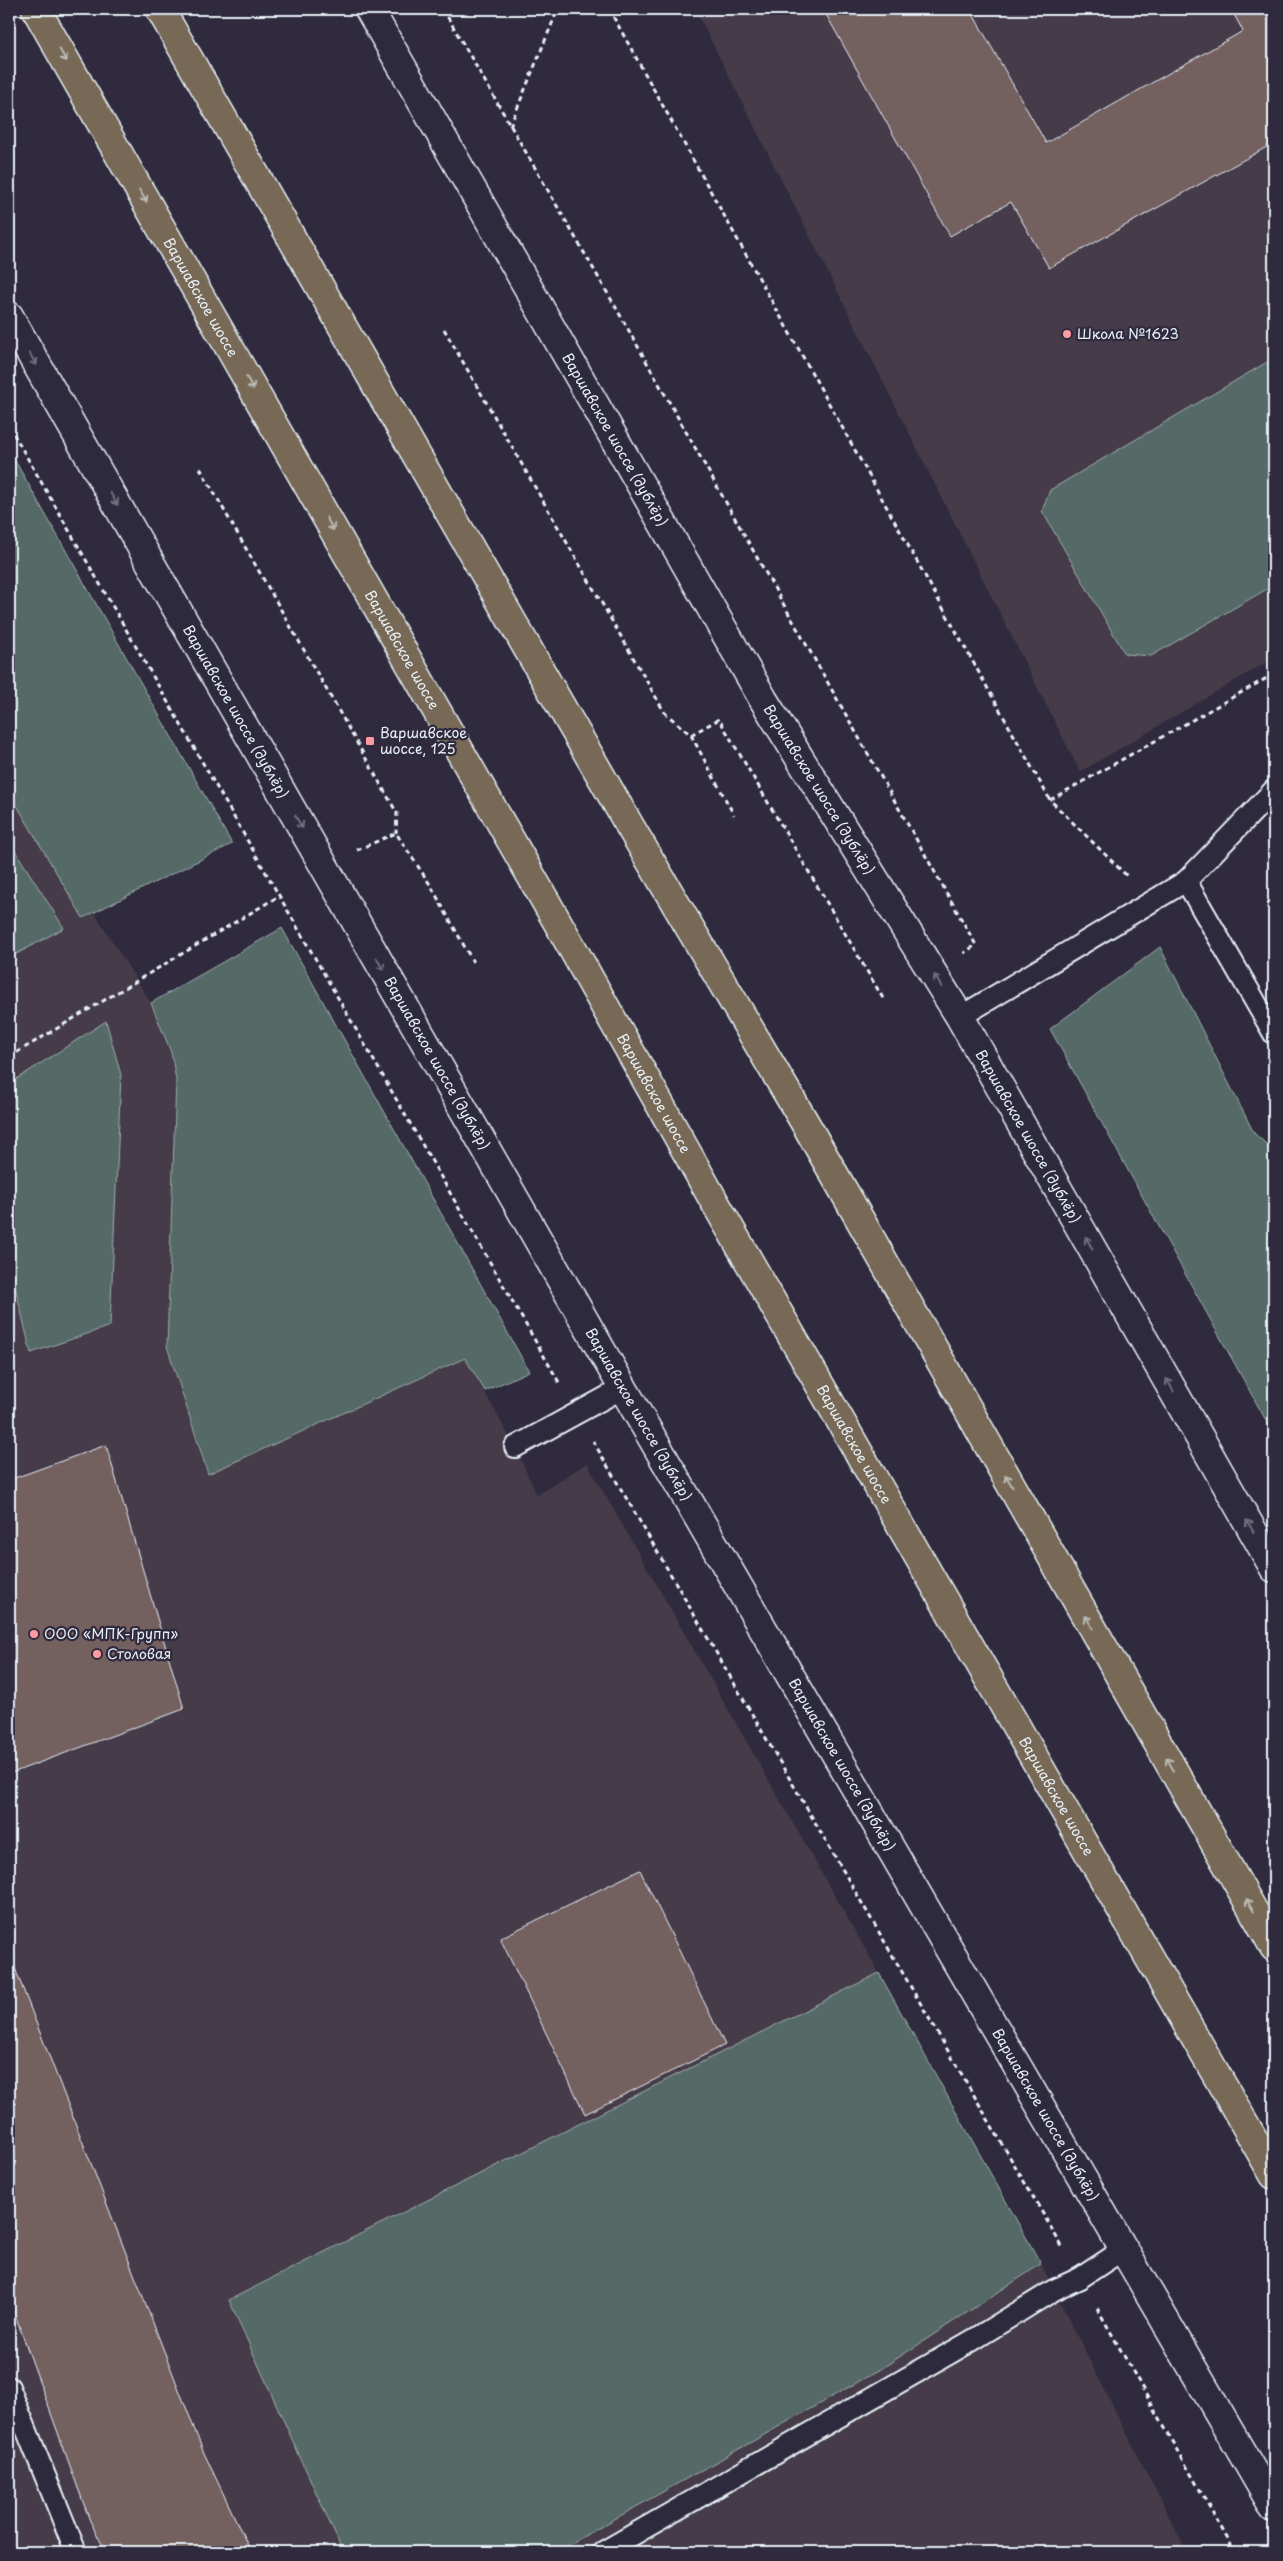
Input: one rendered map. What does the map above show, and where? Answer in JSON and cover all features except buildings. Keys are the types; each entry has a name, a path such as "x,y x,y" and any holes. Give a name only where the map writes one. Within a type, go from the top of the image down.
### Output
{"main road":[{"path":"160,9 623,814 810,1132 1274,1947"},
{"name":"Варшавское шоссе (дублёр)","path":"369,9 763,699 960,1017 1274,1568"},
{"name":"Варшавское шоссе","path":"36,10 570,944 723,1216 1274,2175"},
{"name":"Варшавское шоссе (дублёр)","path":"9,316 623,1388 1274,2508"}],"lane":[{"path":"960,1017 1186,880 1274,790"},
{"path":"1186,880 1274,1034"},
{"path":"515,1447 623,1388"},
{"path":"603,2552 973,2340 1054,2290 1080,2278 1124,2249"},
{"path":"9,2387 76,2552"}],"path":[{"path":"443,9 976,945 960,955"},
{"path":"510,126 558,9"},
{"path":"608,9 1050,800 1152,900"},
{"path":"444,329 665,713 691,735 734,815"},
{"path":"9,426 577,1414 1080,2278 1235,2552"},
{"path":"200,468 397,813 396,833 431,886 472,962"},
{"path":"1050,800 1274,674"},
{"path":"691,735 719,720 884,1000"},
{"path":"354,851 396,833"},
{"path":"9,1057 279,896"}],"shaded area":[{"name":"Школа №1623","path":"695,9 1274,9 1274,658 1080,772"},
{"path":"9,776 151,1003 171,1052 176,1080 167,1346 208,1474 466,1358 515,1447 537,1495 587,1463 879,1973 1041,2264 1187,2552 9,2552"}],"green space":[{"path":"1274,358 1274,585 1151,656 1125,654 1042,511 1050,490"},
{"path":"9,450 232,844 83,918 9,792"},
{"path":"9,841 64,928 9,958"},
{"path":"282,928 529,1371 485,1391 465,1358 208,1474 167,1346 176,1080 171,1052 151,1003"},
{"path":"1160,947 1254,1133 1274,1151 1274,1435 1050,1029"},
{"path":"106,1021 121,1075 110,1326 31,1353 9,1261 9,1084"},
{"path":"879,1973 1041,2264 881,2369 556,2552 343,2552 229,2300"}],"place":[{"name":"Школа №1623","path":"1067,334"},
{"name":"Варшавское шоссе, 125","path":"370,741"},
{"name":"ООО «МПК-Групп»","path":"34,1634"},
{"name":"Столовая","path":"97,1654"}]}
